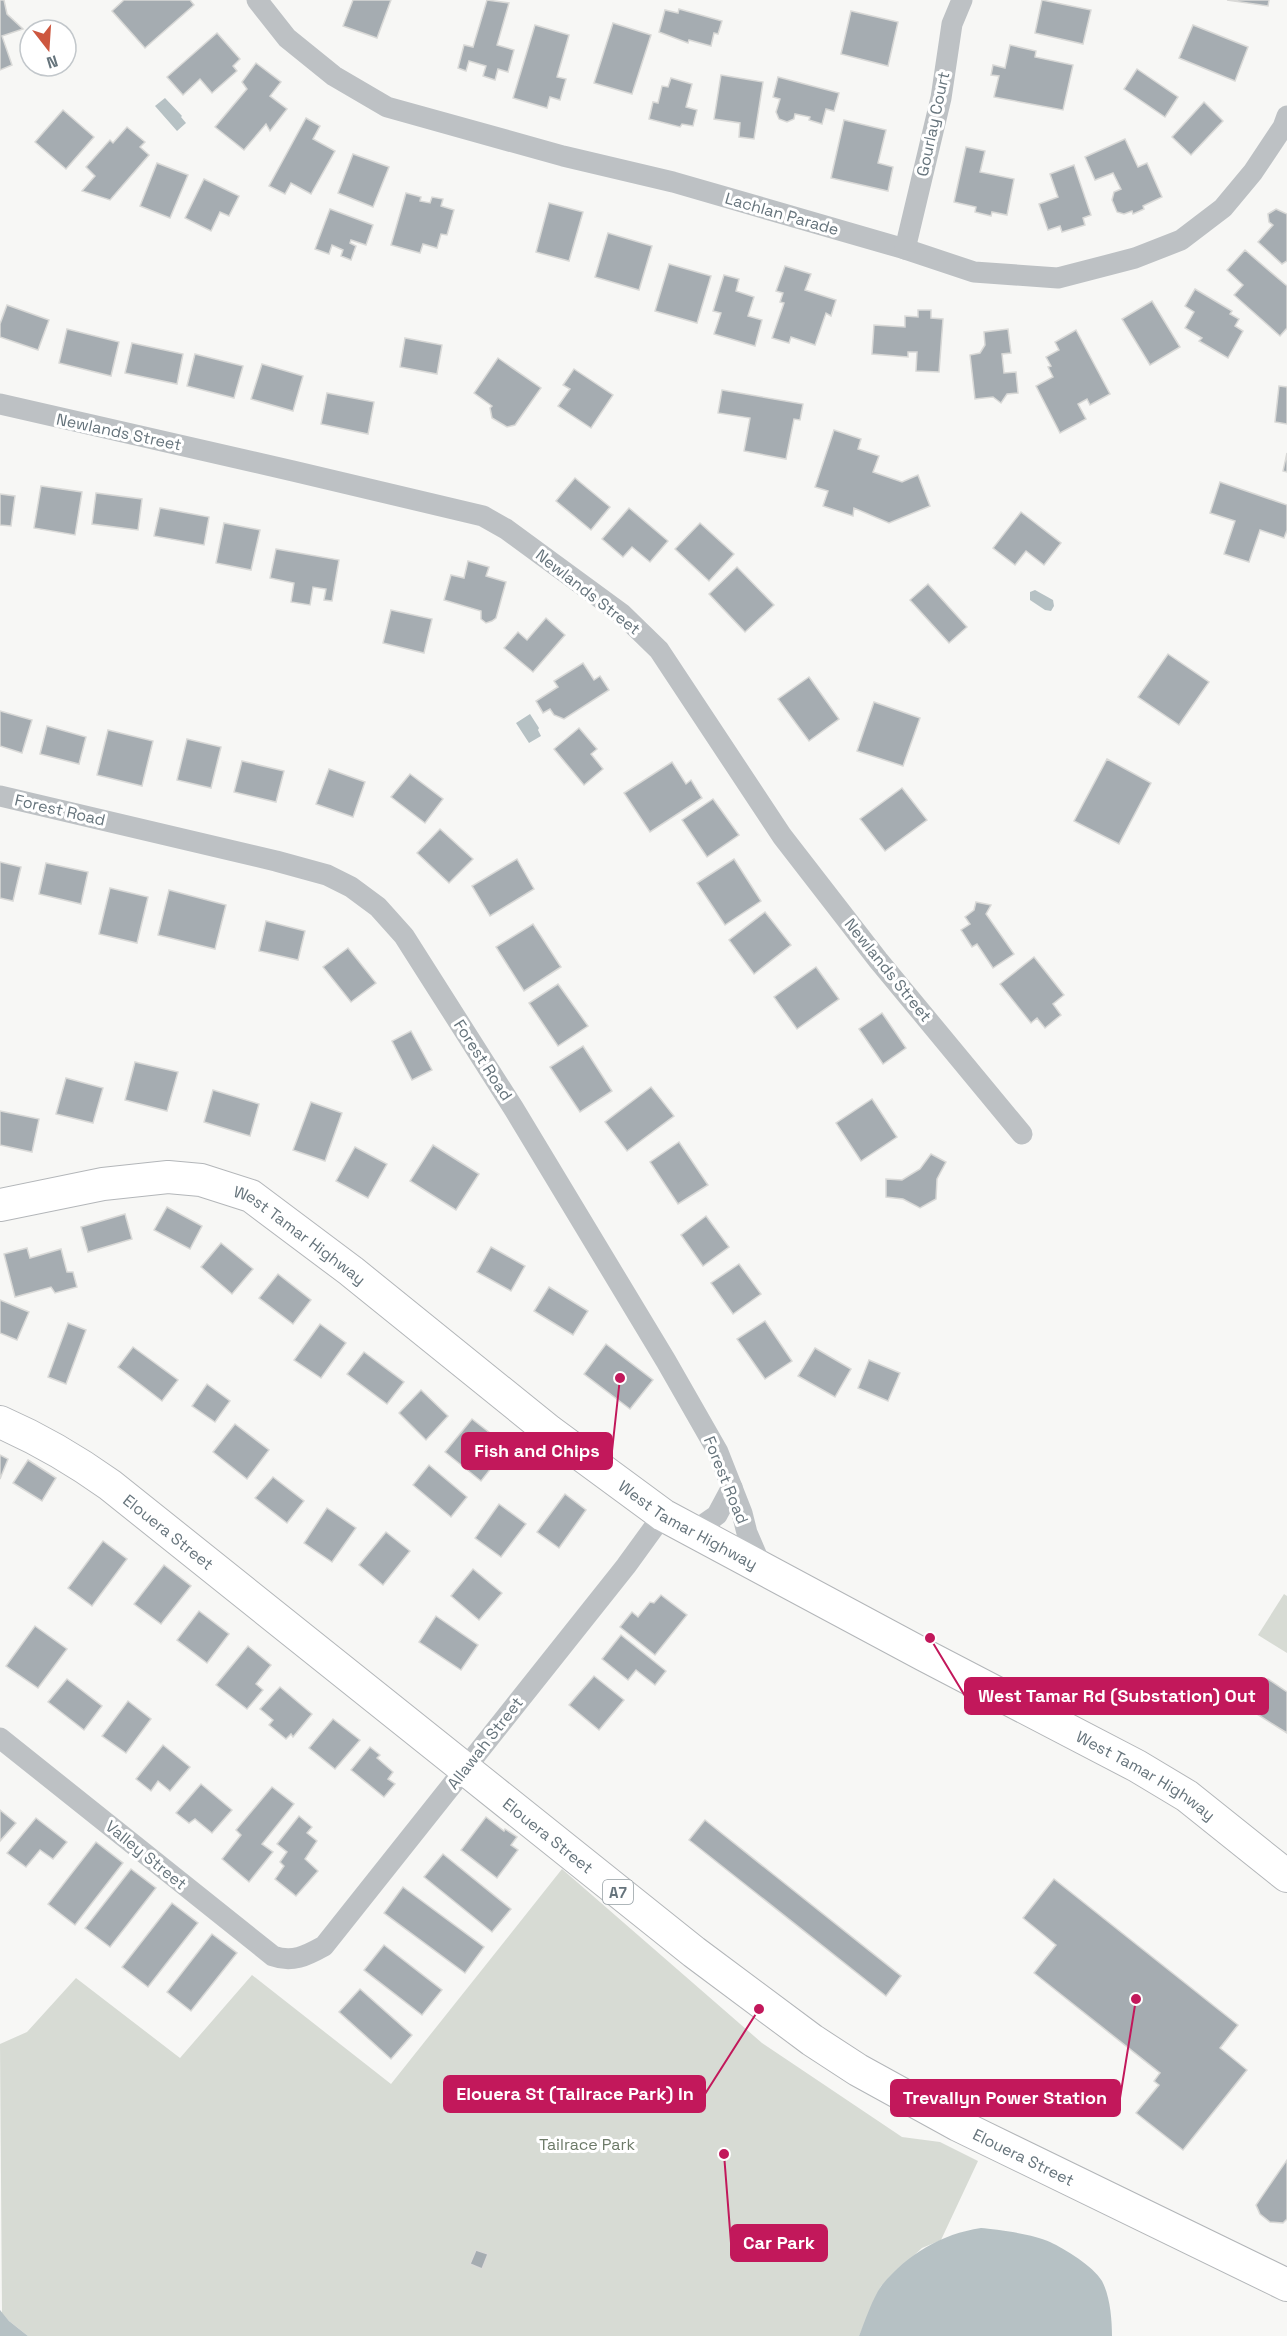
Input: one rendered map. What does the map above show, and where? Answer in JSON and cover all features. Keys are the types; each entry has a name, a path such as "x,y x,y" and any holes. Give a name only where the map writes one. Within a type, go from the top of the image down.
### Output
{"highway":[{"name":"West Tamar Highway","path":"0,1205 103,1184 168,1177 201,1180 251,1196 351,1271 549,1431 663,1515 1137,1766 1187,1796 1287,1876"},
{"name":"Elouera Street","path":"0,1422 34,1437 79,1463 110,1485 694,1953 812,2040 858,2070 958,2125 1287,2285"}],"street":[{"name":"Lachlan Parade","path":"257,0 287,38 333,76 387,107 563,156 673,182 905,249 974,272 1058,278 1135,258 1181,240 1223,208 1253,172 1287,116"},
{"name":"Gourlay Court","path":"905,249 941,98 952,24 962,0"},
{"name":"Newlands Street","path":"0,404 483,516 506,529 622,614 659,650 782,836 878,960 1022,1134"},
{"name":"Forest Road","path":"0,796 327,875 351,887 378,907 404,936 527,1129 666,1361 718,1452 742,1513 747,1533 764,1570"},
{"path":"694,1531 717,1515 732,1487"},
{"name":"Allawah Street","path":"296,1959 324,1946 626,1566 663,1515"},
{"name":"Valley Street","path":"0,1738 273,1956 285,1960 296,1959"}],"green space":[{"path":"1284,1594 1287,1596 1287,1653 1258,1635"},
{"name":"Tailrace Park","path":"562,1869 762,2043 902,2137 940,2142 978,2161 941,2240 922,2248 881,2286 859,2336 28,2336 2,2313 0,2044 27,2032 76,1978 180,2058 252,1975 391,2084"}],"shaded area":[{"path":"165,98 186,123 177,131 155,106"},
{"path":"1035,590 1053,600 1054,606 1051,611 1045,610 1030,600 1030,592"},
{"path":"530,714 541,736 529,743 516,723"},
{"path":"981,2228 1044,2239 1086,2264 1098,2275 1105,2287 1112,2322 1112,2336 859,2336 869,2309 882,2285 903,2264 939,2240"},
{"path":"0,2310 9,2321 28,2336 0,2336"}],"building":[{"path":"0,0 4,0 7,14 18,24 18,31 2,36 12,65 0,70"},
{"path":"124,0 190,0 194,5 145,48 112,11"},
{"path":"353,0 391,0 377,38 343,26"},
{"path":"487,0 509,3 497,45 514,50 508,72 498,69 495,80 483,76 486,66 469,61 466,71 458,68 464,45 473,47"},
{"path":"1042,0 1091,10 1083,44 1035,33"},
{"path":"1227,0 1269,0 1268,6"},
{"path":"679,9 722,21 718,34 714,33 711,46 689,40 688,43 659,32 665,10 678,13"},
{"path":"851,11 898,22 888,66 841,54"},
{"path":"613,23 651,35 632,94 594,83"},
{"path":"535,25 569,35 557,77 566,79 560,100 550,97 547,108 513,98"},
{"path":"1193,25 1248,47 1235,81 1179,58"},
{"path":"217,33 240,59 233,66 237,71 212,93 200,79 183,95 167,77"},
{"path":"1010,45 1036,51 1035,57 1073,65 1063,110 994,97 999,76 991,75 993,65 1005,68"},
{"path":"256,63 281,82 270,96 287,109 270,131 266,124 244,150 215,127 247,89 242,82"},
{"path":"1137,69 1178,97 1165,117 1124,89"},
{"path":"721,75 763,82 754,139 739,137 740,123 714,119"},
{"path":"778,77 839,93 834,111 826,109 822,124 809,120 810,117 795,114 794,119 787,122 779,119 776,112 780,99 773,97"},
{"path":"671,78 692,84 686,107 697,110 693,126 682,124 680,127 649,119 653,102 658,103 662,86 668,87"},
{"path":"1204,102 1223,121 1191,155 1172,137"},
{"path":"63,110 94,137 66,169 35,142"},
{"path":"306,118 320,126 313,139 335,151 311,194 291,183 285,194 269,186"},
{"path":"844,120 886,130 878,163 893,167 888,191 831,178"},
{"path":"127,127 145,142 140,147 149,155 110,200 82,191 95,176 86,167 110,140 113,143"},
{"path":"1125,139 1138,167 1147,163 1162,197 1143,206 1144,209 1133,214 1132,211 1124,214 1117,212 1112,200 1114,192 1121,189 1113,173 1095,180 1085,157"},
{"path":"966,147 985,151 980,172 1014,179 1007,215 992,212 991,216 975,212 976,207 954,202"},
{"path":"353,154 389,167 373,207 338,193"},
{"path":"157,163 188,175 170,218 140,206"},
{"path":"1074,165 1091,215 1083,218 1085,225 1062,232 1060,226 1048,230 1039,204 1058,197 1050,174"},
{"path":"204,179 239,196 229,216 220,212 211,231 185,218"},
{"path":"406,193 421,197 420,201 430,203 432,197 443,199 441,206 454,210 447,235 441,234 437,248 423,244 420,253 391,245"},
{"path":"549,203 583,212 569,261 536,252"},
{"path":"330,209 373,225 366,245 351,240 350,243 356,246 351,260 341,256 343,250 332,245 329,254 315,249"},
{"path":"1276,209 1287,214 1287,261 1282,264 1258,242 1273,225 1269,222 1268,214"},
{"path":"608,233 652,246 639,290 595,277"},
{"path":"1245,250 1287,286 1287,328 1280,336 1234,295 1243,285 1227,270"},
{"path":"669,264 711,276 697,323 655,311"},
{"path":"785,266 811,274 805,290 836,300 831,316 826,313 815,345 791,337 789,343 772,338 784,303 780,302 783,293 776,291"},
{"path":"724,275 739,279 736,291 754,297 748,316 762,320 755,346 714,334 721,313 713,311"},
{"path":"1195,289 1232,311 1230,314 1239,319 1235,326 1243,331 1228,358 1199,341 1202,338 1185,328 1194,312 1185,306"},
{"path":"1152,301 1180,347 1150,365 1122,319"},
{"path":"7,305 49,320 38,350 0,337 0,324"},
{"path":"918,310 931,310 931,318 943,319 939,372 916,371 917,352 908,352 908,357 872,354 874,325 905,327 905,316 918,317"},
{"path":"67,329 119,342 111,376 59,363"},
{"path":"1008,329 1011,353 1002,354 1004,373 1016,372 1018,393 1007,394 1001,403 993,397 975,399 970,355 980,353 985,345 984,332"},
{"path":"1076,330 1110,394 1090,405 1087,399 1078,404 1086,419 1060,433 1036,386 1053,377 1046,357 1059,350 1055,342"},
{"path":"405,338 442,345 437,374 400,367"},
{"path":"132,343 183,354 177,384 125,373"},
{"path":"195,354 243,366 234,398 187,386"},
{"path":"498,358 541,388 515,425 507,427 492,418 490,408 492,406 474,393"},
{"path":"262,364 303,376 293,411 251,399"},
{"path":"574,369 613,395 591,428 558,406 570,389 563,385"},
{"path":"1279,386 1287,387 1287,424 1275,422"},
{"path":"722,390 803,404 800,420 794,419 786,459 744,451 750,418 718,413"},
{"path":"327,393 374,402 368,434 321,424"},
{"path":"834,430 861,439 858,449 879,456 873,472 902,482 918,475 930,506 889,523 854,508 853,516 823,506 828,491 815,487"},
{"path":"1287,453 1287,472 1283,471"},
{"path":"575,478 610,507 591,530 556,501"},
{"path":"1220,482 1287,505 1287,530 1284,538 1260,530 1249,562 1224,554 1235,521 1210,513"},
{"path":"41,486 82,492 75,535 34,528"},
{"path":"96,493 142,499 138,530 92,524"},
{"path":"0,494 15,496 11,526 0,525"},
{"path":"160,508 209,517 204,545 154,536"},
{"path":"629,508 668,541 650,562 632,547 623,557 602,539"},
{"path":"1021,512 1061,543 1044,565 1026,551 1015,565 993,548"},
{"path":"224,523 260,530 251,570 216,563"},
{"path":"700,523 734,554 709,581 675,549"},
{"path":"276,549 339,560 332,601 324,600 326,589 313,587 310,605 291,602 294,583 270,578"},
{"path":"468,561 489,567 486,576 506,582 496,618 492,621 486,623 481,619 481,611 444,600 451,575 464,578"},
{"path":"737,567 774,605 745,632 709,594"},
{"path":"928,584 967,627 949,643 910,600"},
{"path":"391,610 432,619 424,653 383,643"},
{"path":"546,618 565,635 533,672 504,648 518,632 527,640"},
{"path":"1168,654 1209,682 1179,725 1138,697"},
{"path":"583,663 594,680 600,676 609,690 564,719 554,715 550,709 543,713 536,701 558,687 554,681"},
{"path":"809,677 839,719 809,741 778,699"},
{"path":"874,702 920,718 903,766 857,751"},
{"path":"0,711 32,720 22,753 0,746"},
{"path":"47,726 86,737 79,764 40,754"},
{"path":"579,728 597,749 591,754 603,769 584,785 554,749"},
{"path":"108,730 153,741 142,786 97,775"},
{"path":"187,739 221,747 211,788 177,780"},
{"path":"1107,759 1151,783 1119,844 1074,821"},
{"path":"242,761 284,771 276,802 234,792"},
{"path":"672,762 686,784 691,780 702,798 650,832 624,793"},
{"path":"329,769 365,782 353,817 316,804"},
{"path":"410,774 443,799 425,823 391,797"},
{"path":"902,788 927,820 885,851 860,819"},
{"path":"713,799 739,835 707,857 682,820"},
{"path":"440,829 473,859 449,883 417,853"},
{"path":"517,859 534,889 490,916 472,886"},
{"path":"734,859 761,901 725,925 697,883"},
{"path":"0,862 21,867 13,901 0,898"},
{"path":"46,863 88,872 81,904 39,894"},
{"path":"110,888 148,897 137,943 99,934"},
{"path":"169,890 226,905 215,949 158,935"},
{"path":"976,902 991,905 986,914 1014,954 993,968 977,944 972,947 961,930 970,924 965,917 974,910"},
{"path":"765,912 791,945 754,974 729,940"},
{"path":"266,921 305,931 298,960 259,951"},
{"path":"533,924 561,967 524,991 496,947"},
{"path":"348,948 376,983 351,1002 323,967"},
{"path":"1034,957 1064,995 1053,1004 1061,1015 1045,1028 1037,1018 1031,1023 1000,984"},
{"path":"816,967 839,999 797,1029 774,997"},
{"path":"558,984 588,1026 558,1046 529,1003"},
{"path":"882,1013 906,1048 883,1064 859,1029"},
{"path":"411,1031 432,1070 412,1080 392,1041"},
{"path":"583,1046 612,1091 580,1112 550,1067"},
{"path":"135,1062 178,1072 167,1111 125,1100"},
{"path":"66,1078 103,1088 93,1123 56,1114"},
{"path":"651,1087 674,1116 627,1151 605,1122"},
{"path":"213,1090 259,1104 250,1136 204,1122"},
{"path":"872,1099 897,1137 861,1161 836,1123"},
{"path":"311,1102 342,1113 325,1161 293,1150"},
{"path":"0,1111 39,1119 32,1152 0,1145"},
{"path":"679,1142 708,1185 678,1204 650,1162"},
{"path":"433,1145 479,1174 456,1210 410,1181"},
{"path":"355,1147 387,1164 368,1198 336,1181"},
{"path":"931,1154 946,1162 937,1179 936,1199 920,1208 903,1199 886,1197 886,1179 902,1180 920,1169"},
{"path":"167,1207 202,1226 190,1249 154,1230"},
{"path":"125,1214 132,1239 88,1252 81,1227"},
{"path":"706,1216 729,1247 703,1266 681,1235"},
{"path":"221,1243 253,1269 232,1294 201,1267"},
{"path":"491,1247 525,1266 511,1291 477,1272"},
{"path":"27,1248 30,1258 61,1249 67,1272 73,1272 77,1287 55,1293 51,1287 15,1297 4,1254"},
{"path":"739,1264 761,1294 733,1314 711,1283"},
{"path":"278,1274 311,1300 293,1324 259,1298"},
{"path":"549,1287 588,1311 573,1335 534,1311"},
{"path":"0,1300 29,1312 17,1340 0,1333"},
{"path":"765,1321 792,1361 765,1379 737,1339"},
{"path":"68,1323 86,1330 66,1384 48,1377"},
{"path":"320,1324 346,1343 321,1378 294,1360"},
{"path":"606,1344 653,1380 630,1409 584,1374"},
{"path":"133,1347 178,1380 162,1401 118,1367"},
{"path":"815,1348 851,1369 835,1397 798,1376"},
{"path":"364,1352 404,1382 387,1404 347,1374"},
{"path":"869,1360 900,1373 888,1401 858,1388"},
{"path":"207,1384 230,1401 215,1422 192,1406"},
{"path":"421,1390 448,1416 426,1440 399,1413"},
{"path":"472,1419 508,1447 481,1481 445,1452"},
{"path":"235,1424 269,1450 247,1479 213,1452"},
{"path":"0,1455 8,1459 0,1479"},
{"path":"28,1460 56,1478 42,1501 13,1483"},
{"path":"429,1465 467,1497 451,1517 413,1485"},
{"path":"273,1477 304,1501 287,1523 255,1498"},
{"path":"565,1494 586,1510 559,1548 537,1532"},
{"path":"499,1504 526,1524 501,1557 475,1538"},
{"path":"327,1508 356,1528 332,1562 304,1543"},
{"path":"386,1532 410,1551 383,1585 359,1565"},
{"path":"103,1541 127,1559 92,1606 68,1588"},
{"path":"164,1565 191,1586 161,1624 134,1604"},
{"path":"473,1569 502,1593 479,1620 451,1596"},
{"path":"661,1595 687,1615 655,1655 620,1627 632,1612 638,1617 650,1602 654,1603"},
{"path":"199,1611 229,1634 207,1663 177,1640"},
{"path":"436,1616 478,1645 461,1670 419,1642"},
{"path":"35,1626 67,1649 38,1688 6,1666"},
{"path":"621,1635 666,1671 655,1685 636,1670 628,1680 602,1659"},
{"path":"248,1646 271,1665 256,1684 263,1690 247,1709 216,1685"},
{"path":"594,1676 624,1700 599,1730 569,1705"},
{"path":"67,1679 102,1706 84,1730 48,1702"},
{"path":"1268,1679 1287,1692 1287,1733 1249,1709"},
{"path":"280,1687 312,1714 293,1737 291,1734 286,1739 269,1725 273,1720 260,1709"},
{"path":"128,1701 151,1719 126,1753 102,1736"},
{"path":"333,1719 360,1740 335,1769 309,1748"},
{"path":"163,1745 190,1767 170,1791 158,1781 151,1791 136,1779"},
{"path":"370,1747 380,1755 377,1758 393,1772 388,1779 395,1784 384,1797 351,1770"},
{"path":"201,1784 232,1810 212,1833 195,1819 189,1823 176,1813"},
{"path":"272,1787 294,1804 262,1844 273,1852 249,1882 222,1859 241,1835 236,1830"},
{"path":"0,1810 16,1823 0,1841"},
{"path":"299,1816 312,1827 307,1833 317,1841 305,1859 318,1871 296,1896 275,1879 284,1866 280,1862 287,1852 277,1844"},
{"path":"486,1817 504,1831 505,1829 517,1837 511,1845 518,1850 497,1878 461,1850"},
{"path":"36,1818 67,1842 53,1859 40,1850 26,1867 7,1853"},
{"path":"705,1820 901,1976 886,1996 689,1840"},
{"path":"96,1842 123,1863 75,1925 48,1904"},
{"path":"443,1854 511,1909 492,1932 424,1877"},
{"path":"131,1869 156,1888 110,1947 85,1928"},
{"path":"1054,1879 1238,2025 1220,2048 1247,2070 1183,2150 1136,2113 1159,2085 1154,2081 1160,2073 1034,1973 1056,1945 1023,1918"},
{"path":"403,1887 484,1947 465,1973 384,1913"},
{"path":"172,1903 198,1923 148,1987 122,1967"},
{"path":"212,1934 237,1953 191,2011 167,1992"},
{"path":"384,1945 442,1990 422,2015 364,1970"},
{"path":"360,1989 412,2035 391,2059 339,2012"},
{"path":"1287,2160 1287,2219 1283,2223 1270,2222 1260,2214 1256,2205"},
{"path":"476,2250 488,2254 482,2269 470,2264"}],"place":[{"name":"Fish and Chips","path":"620,1378"},
{"name":"West Tamar Rd (Substation) Out","path":"930,1638"},
{"name":"Trevallyn Power Station","path":"1136,1999"},
{"name":"Elouera St (Tailrace Park) In","path":"759,2009"},
{"name":"Car Park","path":"724,2154"}]}
